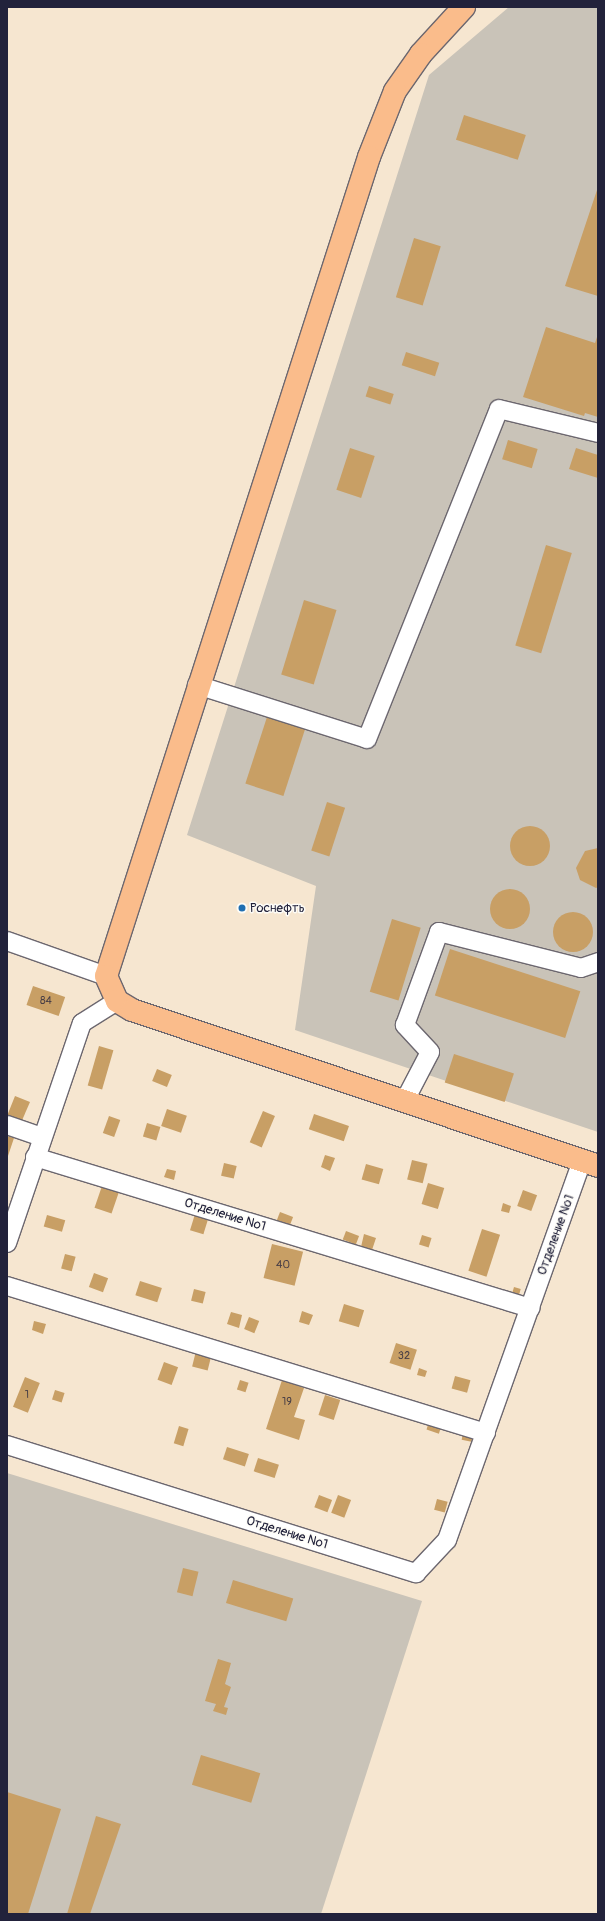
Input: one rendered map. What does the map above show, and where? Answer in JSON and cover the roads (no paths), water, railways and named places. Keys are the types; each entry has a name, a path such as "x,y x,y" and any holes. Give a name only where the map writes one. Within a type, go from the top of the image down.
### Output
{"main road":[{"path":"464,7 421,54 395,91 377,135 197,685 106,976 117,1001 132,1010 590,1164"}],"street":[{"path":"197,685 368,739 499,409 598,433"},
{"path":"404,1102 430,1052 406,1025 439,932 581,968 598,962"},
{"path":"8,943 106,976"},
{"path":"7,1243 10,1224 36,1158 82,1023 117,1001"},
{"path":"7,1125 42,1138"},
{"name":"Отделение №1","path":"36,1158 530,1308"},
{"name":"Отделение №1","path":"7,1445 416,1573 447,1540 530,1308 590,1164"},
{"path":"7,1286 486,1433"}],"place":[{"name":"Роснефть","path":"242,908"}]}
